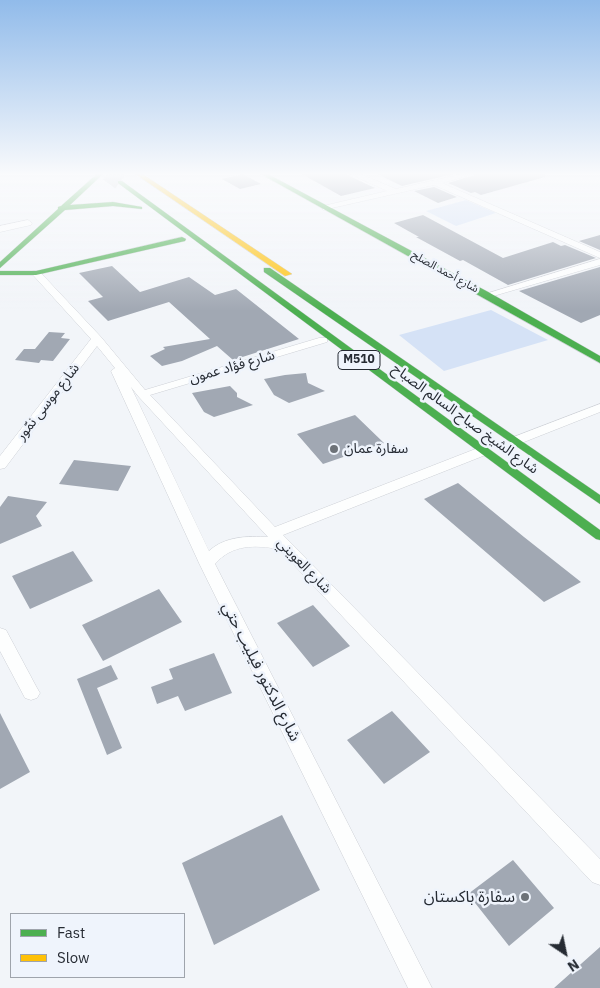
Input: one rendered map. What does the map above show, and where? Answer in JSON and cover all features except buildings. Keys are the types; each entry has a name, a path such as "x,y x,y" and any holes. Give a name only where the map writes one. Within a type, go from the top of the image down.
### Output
{"main road":[{"path":"7,242 33,219"},
{"path":"0,266 49,219"},
{"path":"155,219 322,340 408,396"},
{"name":"شارع الشيخ صباح السالم الصباح","path":"189,219 408,396 600,536"},
{"name":"شارع الشيخ صباح السالم الصباح","path":"201,219 339,310 435,386 600,500"},
{"name":"شارع أحمد الصلح","path":"355,219 492,293 600,348"},
{"path":"0,273 36,273 182,240"},
{"name":"شارع العويني","path":"19,247 36,273"},
{"name":"شارع أحمد الصلح","path":"492,293 600,360"}],"street":[{"path":"518,219 600,255"},
{"path":"0,229 28,223"},
{"path":"492,293 600,262"},
{"name":"شارع العويني","path":"36,273 97,339 142,394 284,545 600,874"},
{"name":"شارع موسى نمّور","path":"0,465 97,339"},
{"name":"شارع فؤاد عمون","path":"142,394 322,340"},
{"name":"شارع الدكتور فيليب حتي","path":"109,353 206,563 420,988"},
{"path":"515,441 600,408"},
{"path":"273,533 483,451"},
{"path":"206,563 223,548 248,542 266,541 284,545"},
{"path":"0,636 31,693"}],"shaded area":[{"path":"442,219 477,219 456,226"},
{"path":"491,310 548,340 444,371 399,335"}],"traffic: fast":[{"path":"0,266 51,219"},
{"path":"170,219 600,536"},
{"path":"347,219 487,295 600,360"},
{"path":"0,273 36,273 182,239"},
{"path":"267,270 600,500"}],"traffic: slow":[{"path":"206,219 288,274"}],"place":[{"name":"سفارة عمان","path":"334,449"},
{"name":"سفارة باكستان","path":"525,897"}]}
